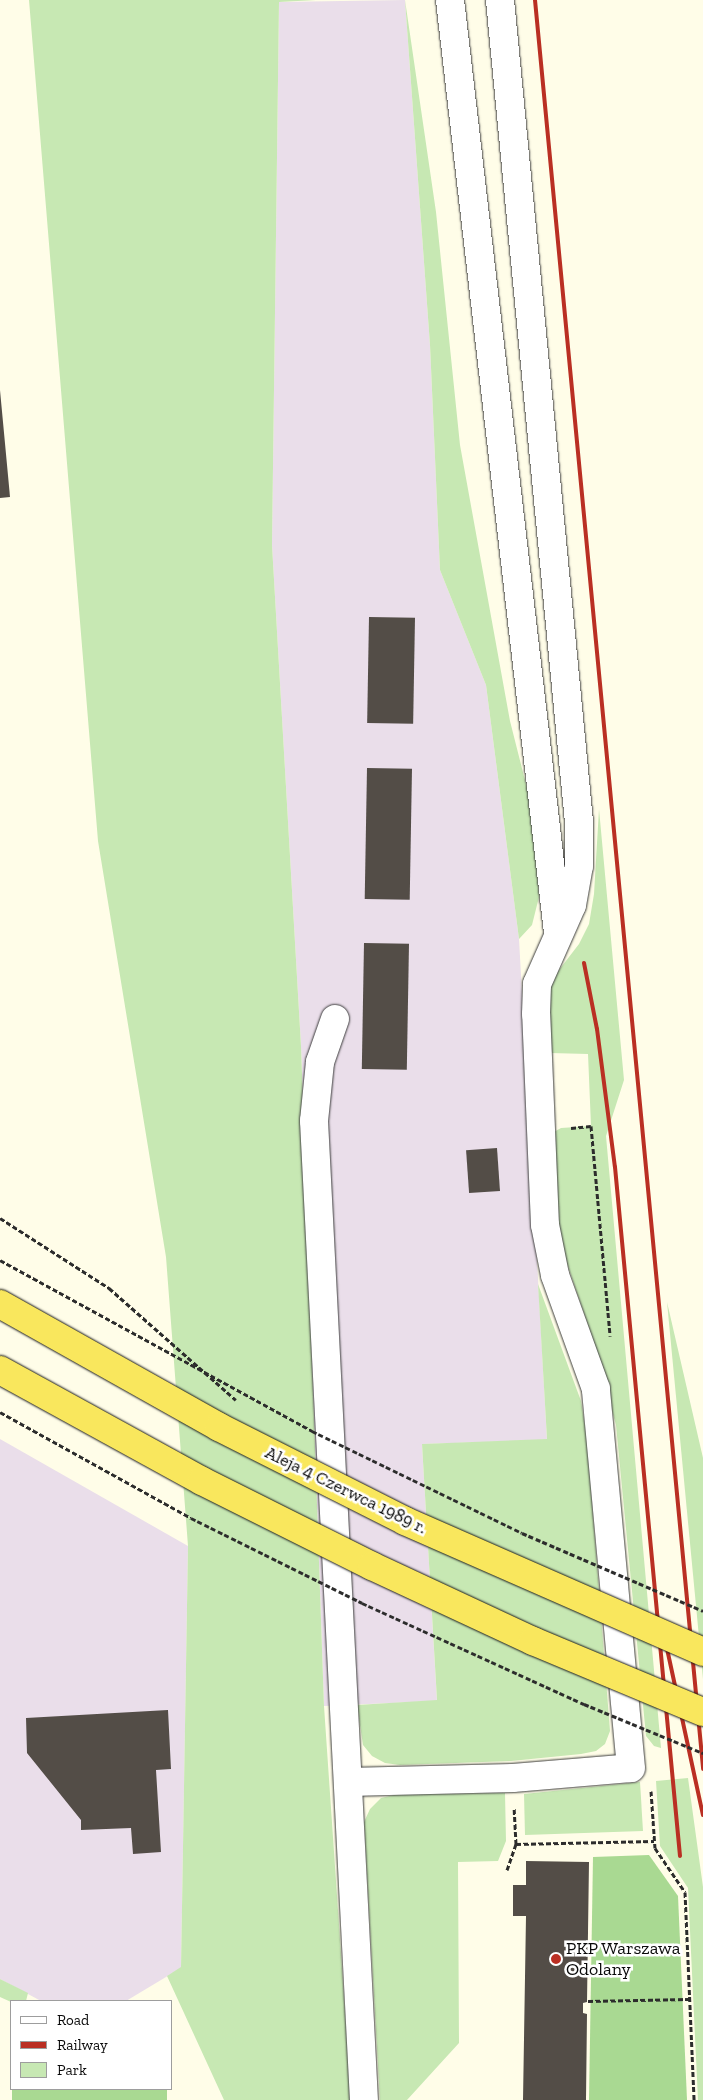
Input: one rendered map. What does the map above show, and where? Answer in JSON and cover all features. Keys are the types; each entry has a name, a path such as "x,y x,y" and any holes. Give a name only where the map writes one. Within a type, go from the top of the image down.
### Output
{"main road":[{"name":"Aleja 4 Czerwca 1989 r.","path":"0,1304 219,1427 397,1516 703,1652"},
{"path":"0,1370 202,1481 372,1566 533,1641 703,1712"}],"lane":[{"path":"450,0 558,933"},
{"path":"348,1782 513,1778 631,1768 596,1389 555,1275 545,1225 536,1014 537,984 572,904 577,876 579,822 500,0"},
{"path":"336,1019 320,1062 314,1110 364,2100"}],"path":[{"path":"0,1218 109,1288 240,1405 223,1396"},
{"path":"0,1260 320,1435 522,1533 703,1611"},
{"path":"0,1412 191,1518 362,1603 584,1704 703,1752"},
{"path":"508,1870 516,1844 513,1778"},
{"path":"516,1844 654,1840"},
{"path":"588,2002 689,1999"}],"shaded area":[{"path":"405,0 430,345 440,570 486,685 519,939 547,1440 422,1444 437,1701 324,1706 301,1046 272,545 279,2"},
{"path":"0,1439 188,1546 181,1968 128,2000 39,2000 0,1979"}],"green space":[{"path":"29,0 316,0 279,2 272,545 301,1046 324,1706 351,2100 224,2100 167,1976 181,1967 188,1546 166,1257 98,841"},
{"path":"405,0 436,212 460,445 510,721 533,812 539,897 532,925 519,939 486,685 440,570 430,345"},
{"path":"599,809 624,1080 606,1136 661,1748 654,1746 646,1736 616,1425 589,1328 558,1237 552,1133 561,1128 591,1126 588,1054 550,1053 542,1037 552,979 579,944 589,924 594,894"},
{"path":"538,1284 581,1401 587,1438 610,1731 605,1744 596,1751 581,1754 511,1761 400,1765 385,1763 372,1756 363,1745 357,1705 437,1700 422,1444 547,1439"},
{"path":"667,1302 703,1458 703,1679"},
{"path":"688,1778 703,1887 703,2100 698,2100 688,1888 660,1846 656,1781"},
{"path":"640,1782 643,1831 525,1835 524,1794"},
{"path":"505,1793 506,1841 498,1861 458,1862 459,2043 407,2100 380,2100 364,1822 370,1809 381,1798 398,1794"},
{"path":"649,1855 678,1896 687,2100 589,2100 593,1857"},
{"path":"0,1979 28,1993 26,2000 10,2000 10,2002 0,1997"},
{"path":"12,2090 167,2090 167,2100 12,2100"}],"building":[{"path":"0,390 10,497 0,498"},
{"path":"369,617 415,618 413,724 367,723"},
{"path":"367,768 412,769 410,900 365,899"},
{"path":"364,943 409,944 407,1070 362,1069"},
{"path":"497,1148 500,1191 469,1193 466,1150"},
{"path":"168,1710 171,1769 156,1770 161,1852 133,1854 131,1828 81,1830 81,1820 27,1753 26,1718"},
{"name":"PKP Warszawa Odolany","path":"526,1861 589,1862 587,2002 583,2003 583,2013 587,2014 586,2100 523,2100 526,1916 513,1916 513,1885 526,1885"}],"railway":[{"path":"535,0 703,1769"},
{"path":"584,963 597,1029 615,1167 680,1856"},
{"path":"666,1644 703,1815"}],"place":[{"name":"PKP Warszawa Odolany","path":"556,1959"}]}
